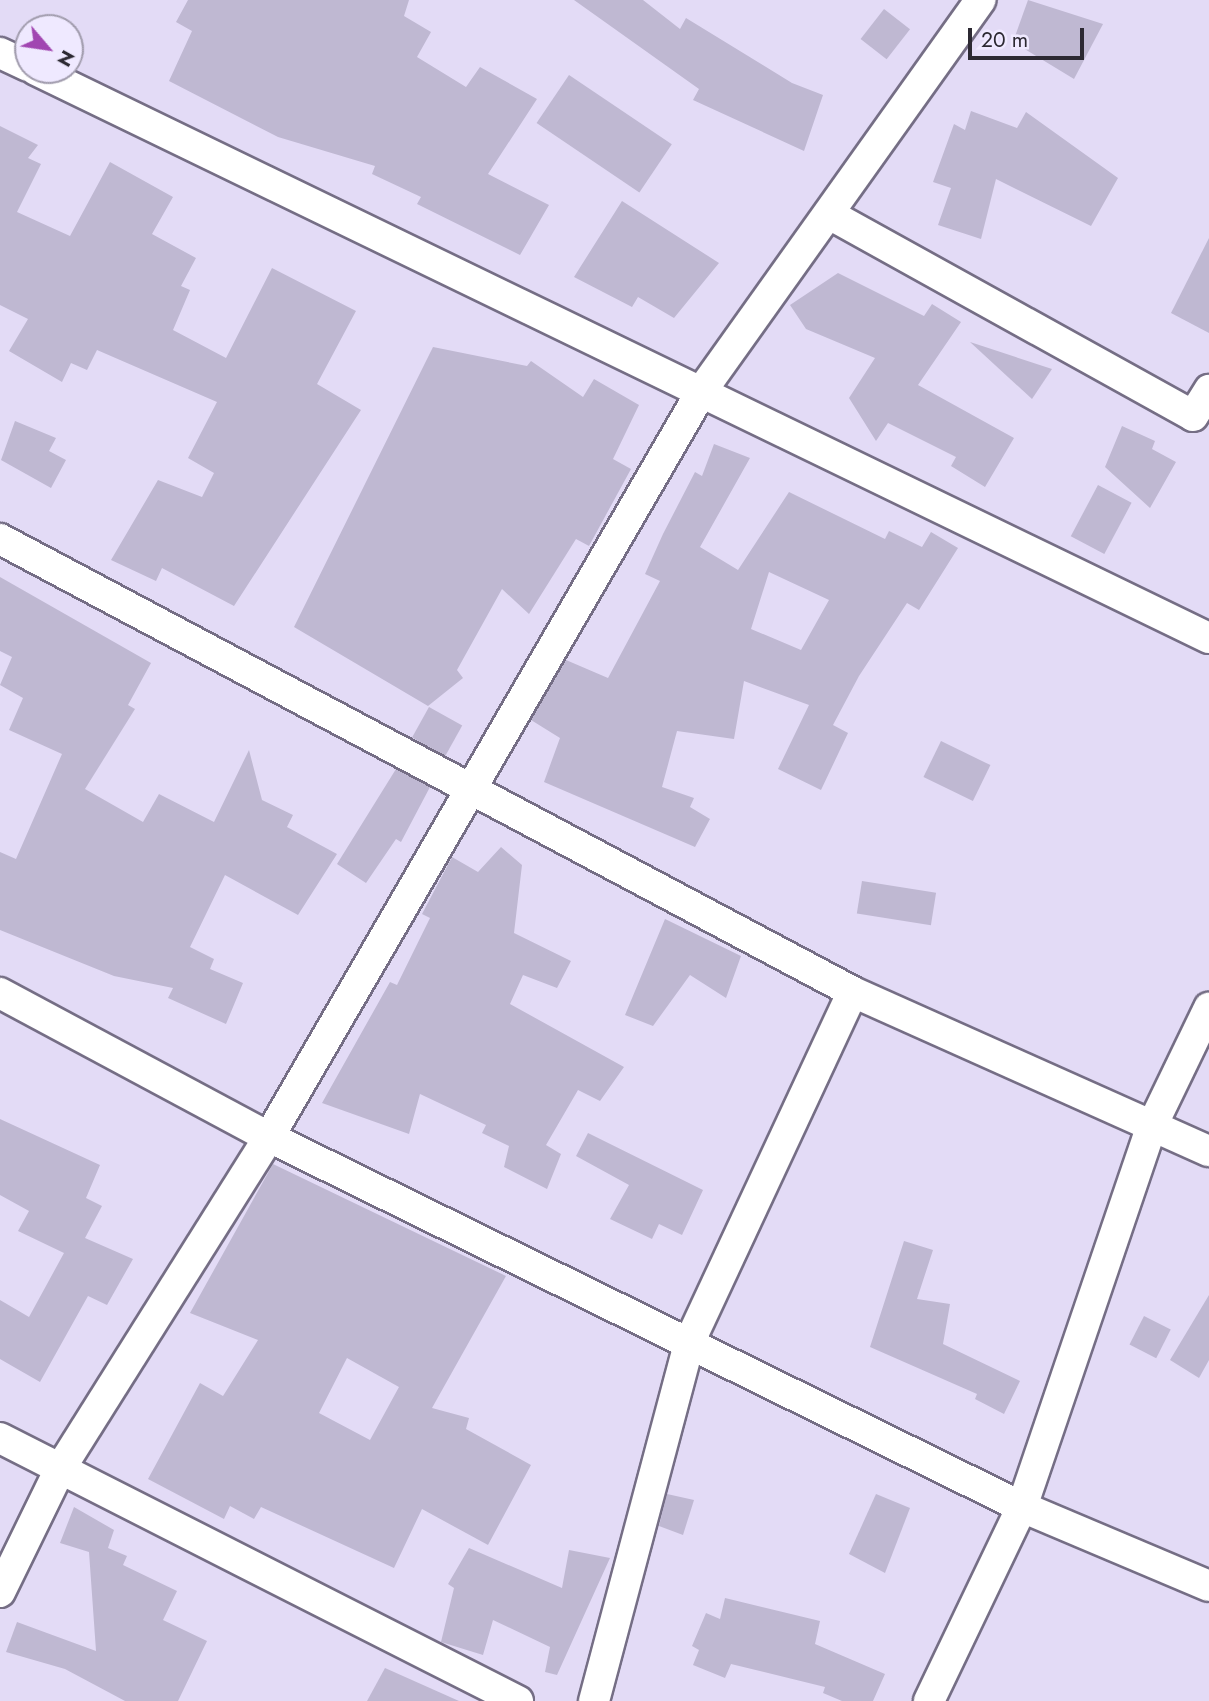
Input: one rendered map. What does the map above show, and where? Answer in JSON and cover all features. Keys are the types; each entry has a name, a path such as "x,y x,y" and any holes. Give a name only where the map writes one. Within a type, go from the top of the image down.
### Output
{"street":[{"path":"0,1592 60,1469 269,1137 703,389 980,0"},
{"path":"65,84 703,389 1209,638"},
{"path":"829,215 1193,416 1209,390"},
{"path":"0,539 470,792 853,992 1150,1130 1209,1151"},
{"path":"594,1701 689,1343 853,992"},
{"path":"0,993 269,1137 1022,1507 1209,1586"},
{"path":"929,1701 1022,1507 1150,1130 1209,1008"},
{"path":"0,1438 517,1701"}],"building":[{"path":"188,0 409,0 404,16 431,32 417,57 466,87 480,67 537,99 488,174 549,205 520,255 417,204 421,197 372,174 375,166 278,137 169,81 192,31 176,22"},
{"path":"574,0 643,0 680,29 686,18 792,83 823,95 804,151 693,100 699,89"},
{"path":"1028,0 1103,24 1074,79 1013,42"},
{"path":"884,9 910,29 887,59 861,39"},
{"path":"569,75 672,144 639,192 537,123"},
{"path":"971,111 1017,128 1026,112 1118,178 1091,226 996,179 981,239 938,225 951,188 933,182 954,124 965,130"},
{"path":"0,126 38,145 28,158 41,164 17,212 70,236 110,162 173,197 152,234 196,258 181,286 190,290 173,330 226,358 272,268 356,311 317,384 361,410 234,606 162,568 156,581 111,560 158,480 202,497 214,473 188,458 217,402 97,350 87,370 71,363 62,382 9,351 28,319 0,305"},
{"path":"622,201 719,263 674,318 638,297 632,307 574,277"},
{"path":"1209,238 1209,333 1171,313"},
{"path":"838,273 924,316 932,304 961,322 918,385 1014,438 985,487 951,466 956,457 888,423 876,441 849,398 875,358 806,329 790,305"},
{"path":"970,342 1052,369 1032,399"},
{"path":"433,347 527,366 531,361 583,397 594,379 639,405 613,459 631,469 589,546 576,539 529,614 502,589 457,670 463,678 428,706 294,627"},
{"path":"15,421 56,438 49,451 66,460 51,488 1,460"},
{"path":"1122,426 1155,441 1152,449 1176,462 1150,508 1105,467"},
{"path":"714,444 750,458 700,547 738,570 789,492 885,539 889,531 922,547 931,532 958,548 919,610 907,603 859,676 833,725 848,733 821,790 778,769 809,705 744,681 734,739 677,731 662,787 694,798 690,807 710,819 695,847 544,782 560,738 531,720 566,660 608,678 660,581 645,574 663,534 695,472 702,476","holes":["769,572 829,600 801,650 751,629"]},
{"path":"1098,485 1132,503 1104,554 1071,536"},
{"path":"0,577 151,663 128,705 135,709 85,789 143,822 159,794 214,822 249,750 262,800 293,815 287,827 337,854 298,915 225,875 190,947 214,959 210,969 243,983 226,1024 168,998 173,988 114,976 0,930 0,852 16,859 62,754 9,730 23,698 0,685 12,657 0,651"},
{"path":"429,707 462,725 445,756 412,738"},
{"path":"941,741 990,765 973,801 923,777"},
{"path":"396,769 430,787 401,842 396,839 366,883 337,864"},
{"path":"501,847 522,865 514,933 571,961 557,988 523,975 510,1004 624,1067 600,1101 578,1090 546,1145 561,1154 547,1189 504,1167 509,1146 482,1133 486,1125 420,1094 409,1134 322,1103 390,982 397,985 430,918 422,914 452,857 478,872"},
{"path":"862,881 936,893 931,925 857,914"},
{"path":"665,919 741,956 726,998 690,975 653,1026 625,1015"},
{"path":"0,1119 100,1165 86,1198 102,1206 85,1238 133,1259 107,1305 88,1296 40,1382 0,1359 0,1300 29,1317 64,1253 18,1231 29,1211 0,1195"},
{"path":"588,1133 703,1190 682,1235 659,1224 652,1239 610,1219 629,1185 576,1156"},
{"path":"273,1164 506,1276 432,1408 469,1418 466,1429 531,1465 488,1545 422,1509 394,1568 261,1507 254,1519 230,1506 224,1519 148,1479 200,1383 223,1396 258,1340 190,1313","holes":["347,1358 399,1387 370,1440 319,1413"]},
{"path":"904,1241 933,1250 917,1299 950,1304 943,1344 1020,1381 1004,1414 975,1399 977,1394 870,1347"},
{"path":"1209,1295 1209,1360 1199,1378 1170,1360"},
{"path":"1144,1316 1171,1330 1156,1358 1129,1345"},
{"path":"667,1494 694,1500 683,1535 659,1526"},
{"path":"876,1494 910,1508 885,1573 849,1554"},
{"path":"74,1507 114,1530 108,1548 127,1556 123,1565 177,1591 163,1620 207,1641 178,1701 125,1701 65,1669 6,1652 17,1622 96,1651 89,1552 60,1543"},
{"path":"469,1548 562,1588 569,1550 610,1558 557,1675 545,1672 550,1647 493,1620 483,1655 441,1642 454,1588 448,1584"},
{"path":"725,1598 820,1621 815,1644 885,1674 873,1701 842,1701 823,1693 825,1687 731,1664 725,1678 693,1665 699,1650 692,1646 706,1613 720,1619"},
{"path":"385,1668 459,1701 367,1701"}]}
